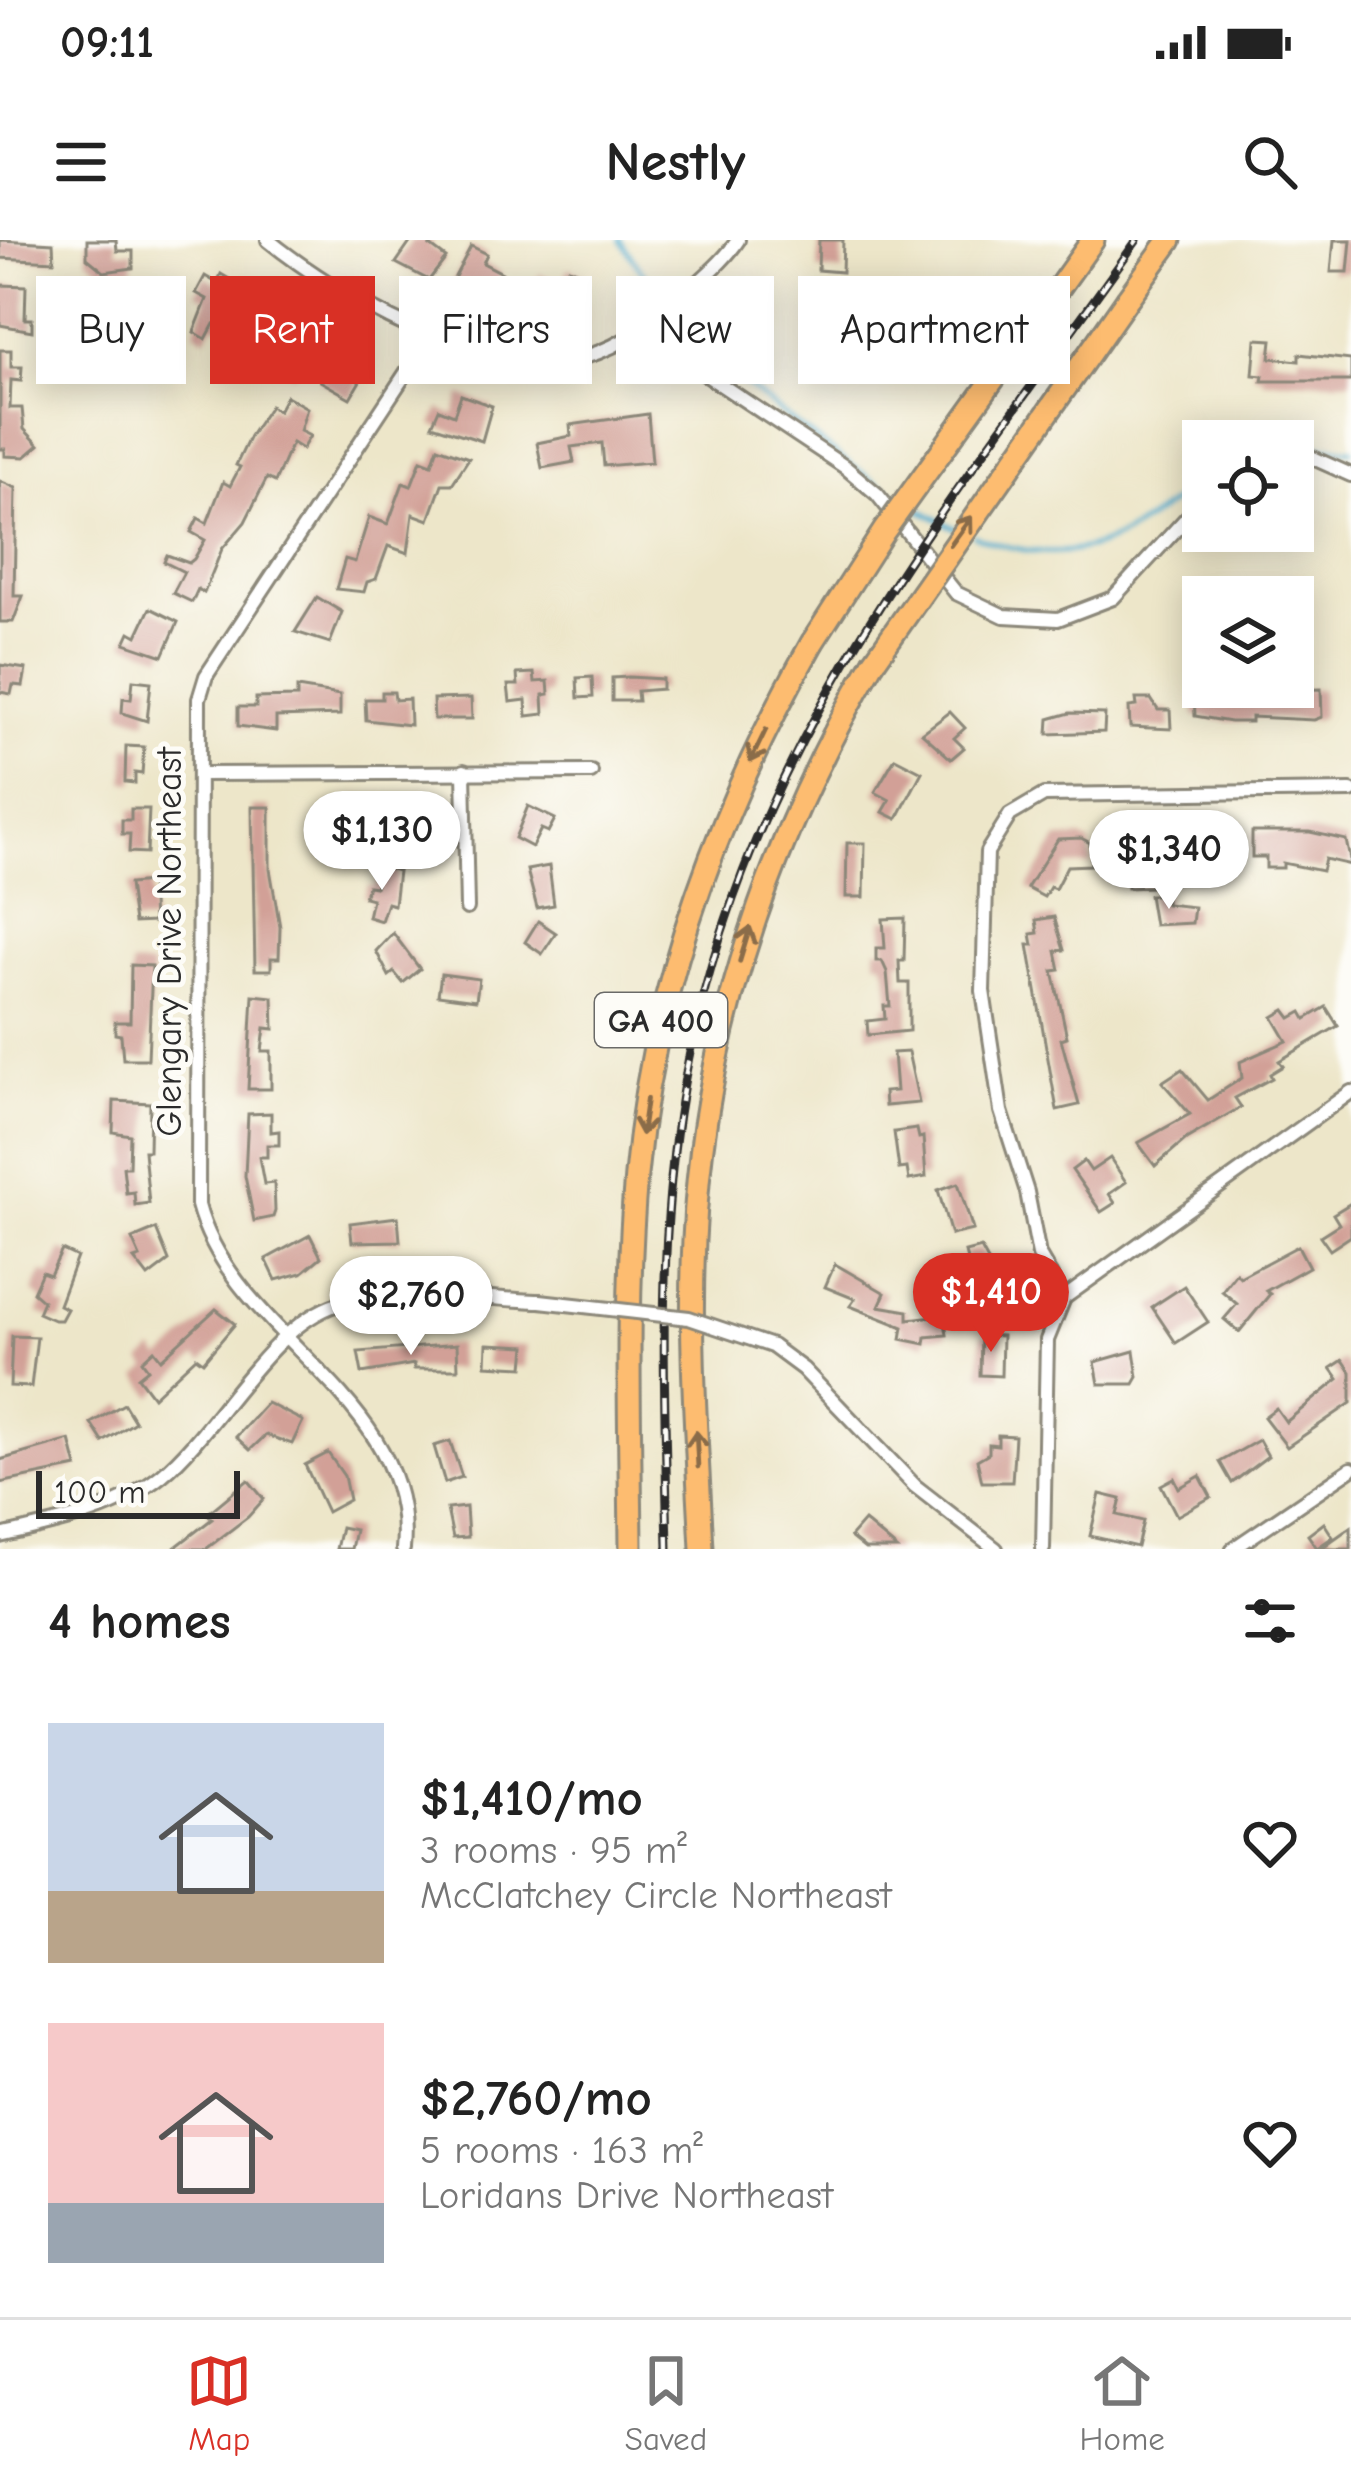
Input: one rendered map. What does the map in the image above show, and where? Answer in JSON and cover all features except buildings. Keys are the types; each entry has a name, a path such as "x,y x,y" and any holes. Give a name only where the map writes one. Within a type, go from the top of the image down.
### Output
{"highway":[{"name":"GA 400","path":"631,1549 632,1232 655,1045 686,924 713,847 755,751 812,643 884,531 1093,240"},
{"name":"GA 400","path":"702,1549 692,1295 698,1176 716,1057 745,943 785,833 873,663 1170,240"}],"street":[{"path":"268,240 330,283 399,319"},
{"path":"699,276 738,240"},
{"name":"Glengary Drive Northeast","path":"399,383 206,676 200,699 198,1204 221,1263 363,1422 386,1456 402,1509 403,1549"},
{"path":"720,384 845,466 877,494 956,593 1004,616 1058,620 1113,598 1182,523"},
{"path":"1314,458 1351,475"},
{"path":"464,771 467,908"},
{"path":"199,774 591,772"},
{"path":"1064,1298 1039,1255 988,1049 983,874 998,830 1026,803 1066,791 1351,791"},
{"path":"1043,1549 1047,1340 1064,1298 1351,1092"},
{"path":"0,1537 93,1512 142,1489 182,1456 286,1338 318,1313 358,1299 540,1301 689,1318 772,1346 803,1369 915,1486 995,1549"},
{"path":"1233,1549 1351,1469"}],"waterway":[{"path":"620,240 645,276"},
{"path":"746,384 900,498"},
{"path":"1314,446 1351,450"},
{"path":"974,536 1042,552 1071,551 1124,534 1182,493"},
{"path":"909,504 958,530"}],"railway":[{"path":"668,1549 664,1331 672,1168 705,987 745,868 794,757 853,650 918,547 1137,240"}]}
